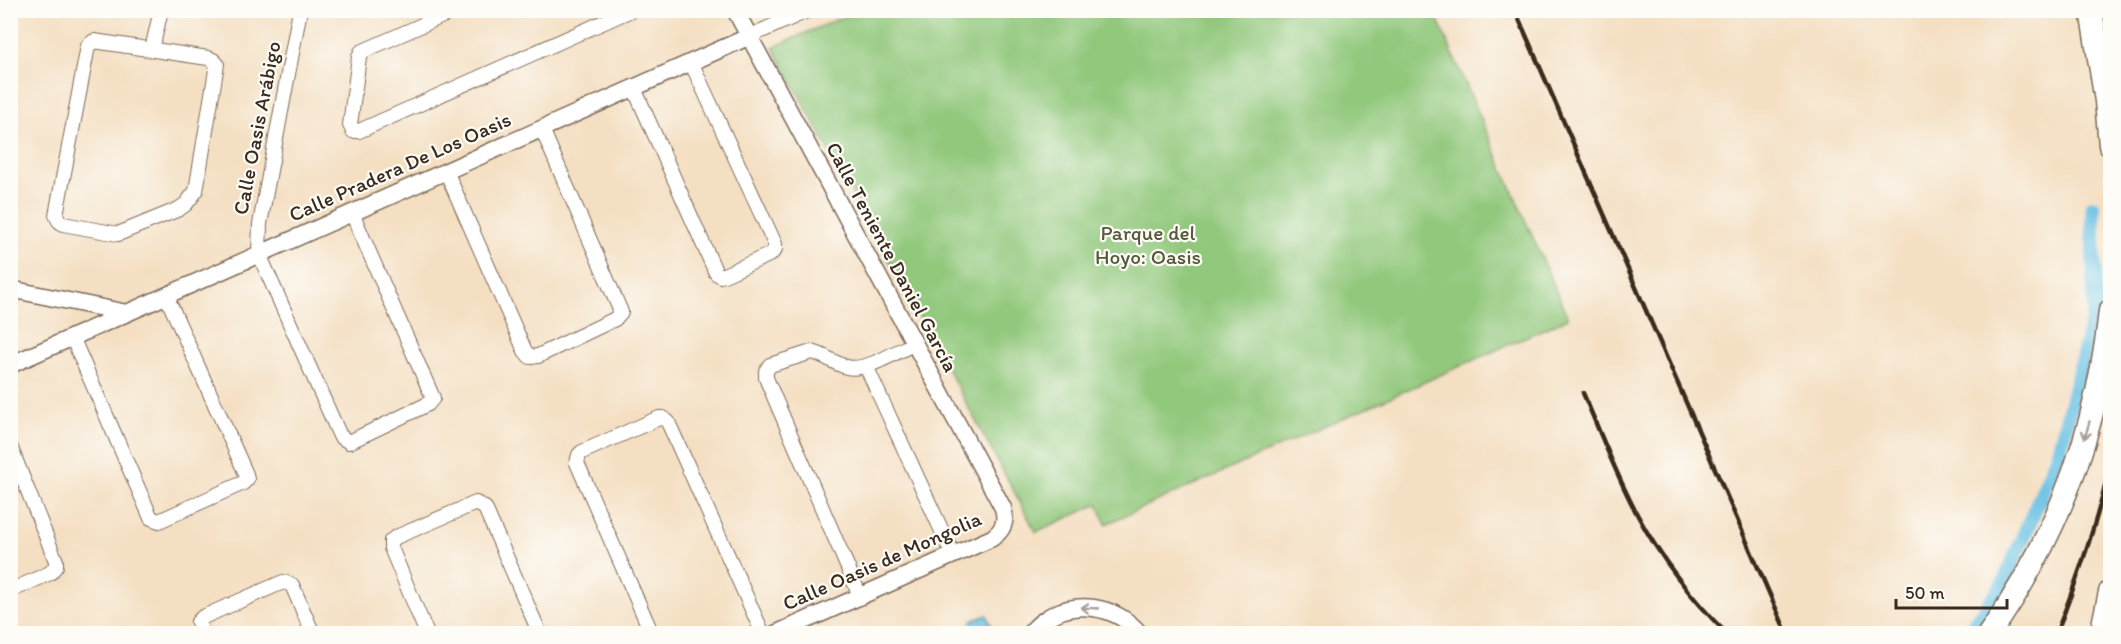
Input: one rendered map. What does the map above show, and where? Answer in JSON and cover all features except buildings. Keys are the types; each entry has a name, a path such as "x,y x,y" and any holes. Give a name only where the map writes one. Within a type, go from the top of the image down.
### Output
{"main road":[{"path":"2091,10 2106,101 2110,145"},
{"path":"1989,633 2021,586 2068,490 2090,421 2105,354 2110,311"},
{"path":"2101,633 2110,592"}],"street":[{"path":"152,49 161,10"},
{"name":"Calle Oasis Arábigo","path":"259,254 260,224 300,10"},
{"path":"456,10 361,52 350,125 353,131 359,131 631,10"},
{"name":"Calle Teniente Daniel García","path":"735,10 1003,508 1004,525"},
{"name":"Calle Pradera De Los Oasis","path":"10,365 809,10"},
{"path":"98,41 152,49 208,58 217,64 196,191 179,209 118,234 63,224 56,215 89,43 98,41"},
{"path":"634,88 716,273 724,275 771,254 775,249 775,244 691,62"},
{"path":"446,171 525,351 530,357 538,356 615,319 621,312 542,129"},
{"path":"259,254 340,436 345,441 352,441 428,404 432,398 352,213"},
{"path":"10,289 127,313"},
{"path":"72,337 151,518 159,521 243,483 247,479 166,296"},
{"path":"860,596 765,375 770,365 807,352 818,353 848,368 867,366 913,344"},
{"path":"867,366 953,555"},
{"path":"652,633 577,463 579,455 656,419 666,420 763,633"},
{"path":"10,446 56,561 56,566 50,573 10,591"},
{"path":"427,633 391,548 391,541 476,503 485,508 540,633"},
{"name":"Calle Oasis de Mongolia","path":"775,633 992,538 1000,532 1004,525"},
{"path":"203,633 198,622 203,617 283,582 292,585 313,633"},
{"path":"1029,633 1044,620 1062,610 1085,607 1114,613 1140,633"}],"green space":[{"name":"Parque del Hoyo: Oasis","path":"859,10 1434,11 1568,318 1106,524 1098,504 1036,532 773,47"}],"water":[{"path":"987,615 993,630 976,633 971,621"}],"waterway":[{"path":"1967,634 2004,583 2058,454 2095,312 2093,207"}],"railway":[{"path":"1515,10 1787,634"},
{"path":"1583,393 1623,486 1647,532 1678,578 1727,634"},
{"path":"2056,634 2086,550 2110,465"}]}
